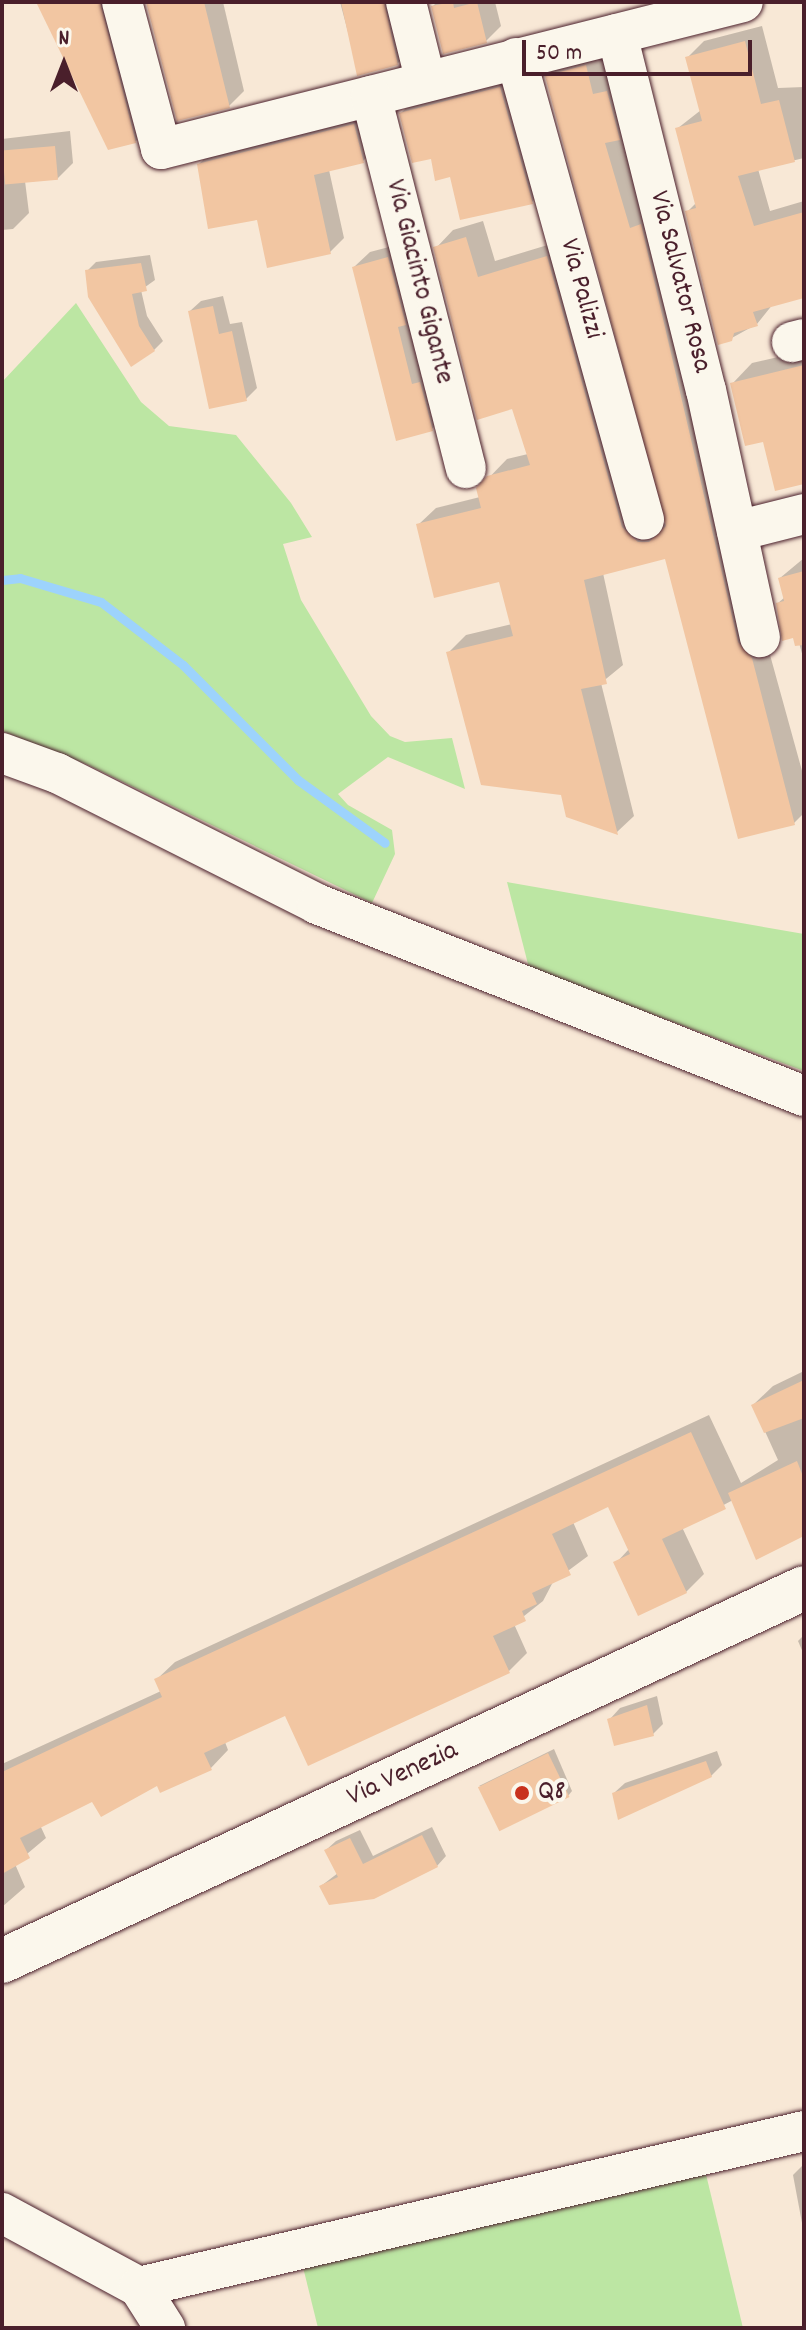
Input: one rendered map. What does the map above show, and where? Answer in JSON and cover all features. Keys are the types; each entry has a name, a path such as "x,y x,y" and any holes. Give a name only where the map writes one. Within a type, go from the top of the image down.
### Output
{"main road":[{"name":"Via Venezia","path":"2,1961 804,1588"}],"street":[{"path":"122,2 161,149 743,2"},
{"path":"406,2 426,82"},
{"name":"Via Salvator Rosa","path":"617,34 760,637"},
{"name":"Via Palizzi","path":"516,58 644,520"},
{"name":"Via Giacinto Gigante","path":"371,96 466,468"},
{"path":"737,531 804,514"},
{"path":"2,753 57,773 317,904 804,1096"},
{"path":"139,2287 804,2131"},
{"path":"2,2213 139,2287 165,2328"}],"green space":[{"path":"76,303 141,402 169,426 236,435 291,503 312,537 283,544 301,600 371,716 390,736 405,742 452,738 465,789 388,757 338,794 348,805 392,830 395,854 372,903 86,764 2,731 2,382"},
{"path":"507,882 804,934 804,1071 529,968"},
{"path":"703,2162 743,2328 318,2328 301,2259"}],"building":[{"path":"36,2 100,2 136,143 108,150"},
{"path":"146,2 204,2 230,108 177,121"},
{"path":"341,2 384,2 398,65 357,76"},
{"path":"453,2 454,8 477,2 487,43 443,54 431,6"},
{"path":"745,41 761,104 779,100 795,162 738,176 754,226 804,212 804,298 753,312 758,326 734,333 732,341 718,345 685,211 696,208 675,128 702,121 685,57"},
{"path":"586,65 593,94 607,91 620,140 605,143 630,228 641,224 738,642 752,658 795,825 738,839 665,559 584,580 607,684 581,689 618,835 566,817 561,795 481,785 446,652 513,636 499,582 434,598 416,524 481,508 476,488 487,476 530,465 512,409 477,420 433,247 466,237 478,277 547,256 622,527 638,542 649,542 666,526 545,76"},
{"path":"500,87 533,204 460,220 450,177 435,181 431,159 412,163 399,113"},
{"path":"354,124 364,163 314,175 331,254 267,268 257,220 208,229 197,164"},
{"path":"55,146 58,180 5,184 2,151"},
{"path":"388,257 406,325 398,327 412,384 420,382 433,431 396,441 352,267"},
{"path":"141,263 147,291 132,294 139,326 155,351 131,367 88,297 85,270"},
{"path":"213,306 219,334 232,331 247,401 209,409 188,311"},
{"path":"804,365 804,484 775,491 763,442 745,446 730,383"},
{"path":"804,571 804,645 795,646 793,638 782,641 776,603 784,601 778,578"},
{"path":"804,1380 804,1418 764,1433 751,1405"},
{"path":"691,1432 726,1509 662,1539 687,1593 638,1616 613,1562 630,1554 608,1507 552,1534 571,1575 532,1593 537,1604 522,1611 526,1621 493,1636 510,1673 308,1766 285,1716 204,1753 212,1770 160,1793 157,1786 101,1817 92,1802 20,1838 30,1858 2,1874 2,1772 162,1697 154,1679"},
{"path":"797,1461 804,1479 804,1536 756,1560 728,1493"},
{"path":"647,1705 654,1736 614,1746 607,1719"},
{"path":"548,1753 569,1797 499,1831 478,1787"},
{"path":"706,1761 712,1777 618,1820 612,1793"},
{"path":"422,1835 438,1867 374,1899 329,1905 319,1886 338,1877 324,1850 350,1838 363,1864"}],"waterway":[{"path":"2,580 20,578 101,602 183,665 298,780 385,843"}],"place":[{"name":"Q8","path":"522,1793"}]}
